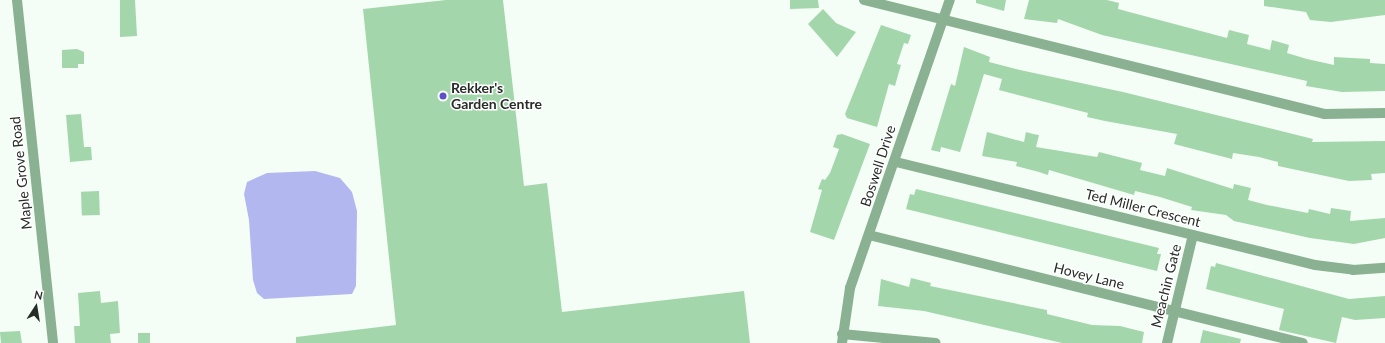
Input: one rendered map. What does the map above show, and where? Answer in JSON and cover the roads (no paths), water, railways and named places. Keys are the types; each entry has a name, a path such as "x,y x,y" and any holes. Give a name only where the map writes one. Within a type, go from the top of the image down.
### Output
{"street":[{"name":"Maple Grove Road","path":"17,0 53,343"},
{"path":"864,0 1324,114 1385,113"},
{"name":"Boswell Drive","path":"842,338 850,288 896,162 950,0"},
{"name":"Ted Miller Crescent","path":"896,162 1335,269 1385,268"},
{"name":"Hovey Lane","path":"869,235 1303,343"},
{"name":"Meachin Gate","path":"1167,343 1193,235"},
{"path":"842,338 936,343"}],"water":[{"path":"315,171 340,178 352,192 357,211 356,286 352,294 264,299 257,293 253,280 249,220 244,194 247,182 267,173"}],"place":[{"name":"Rekker's Garden Centre","path":"443,96"}]}
